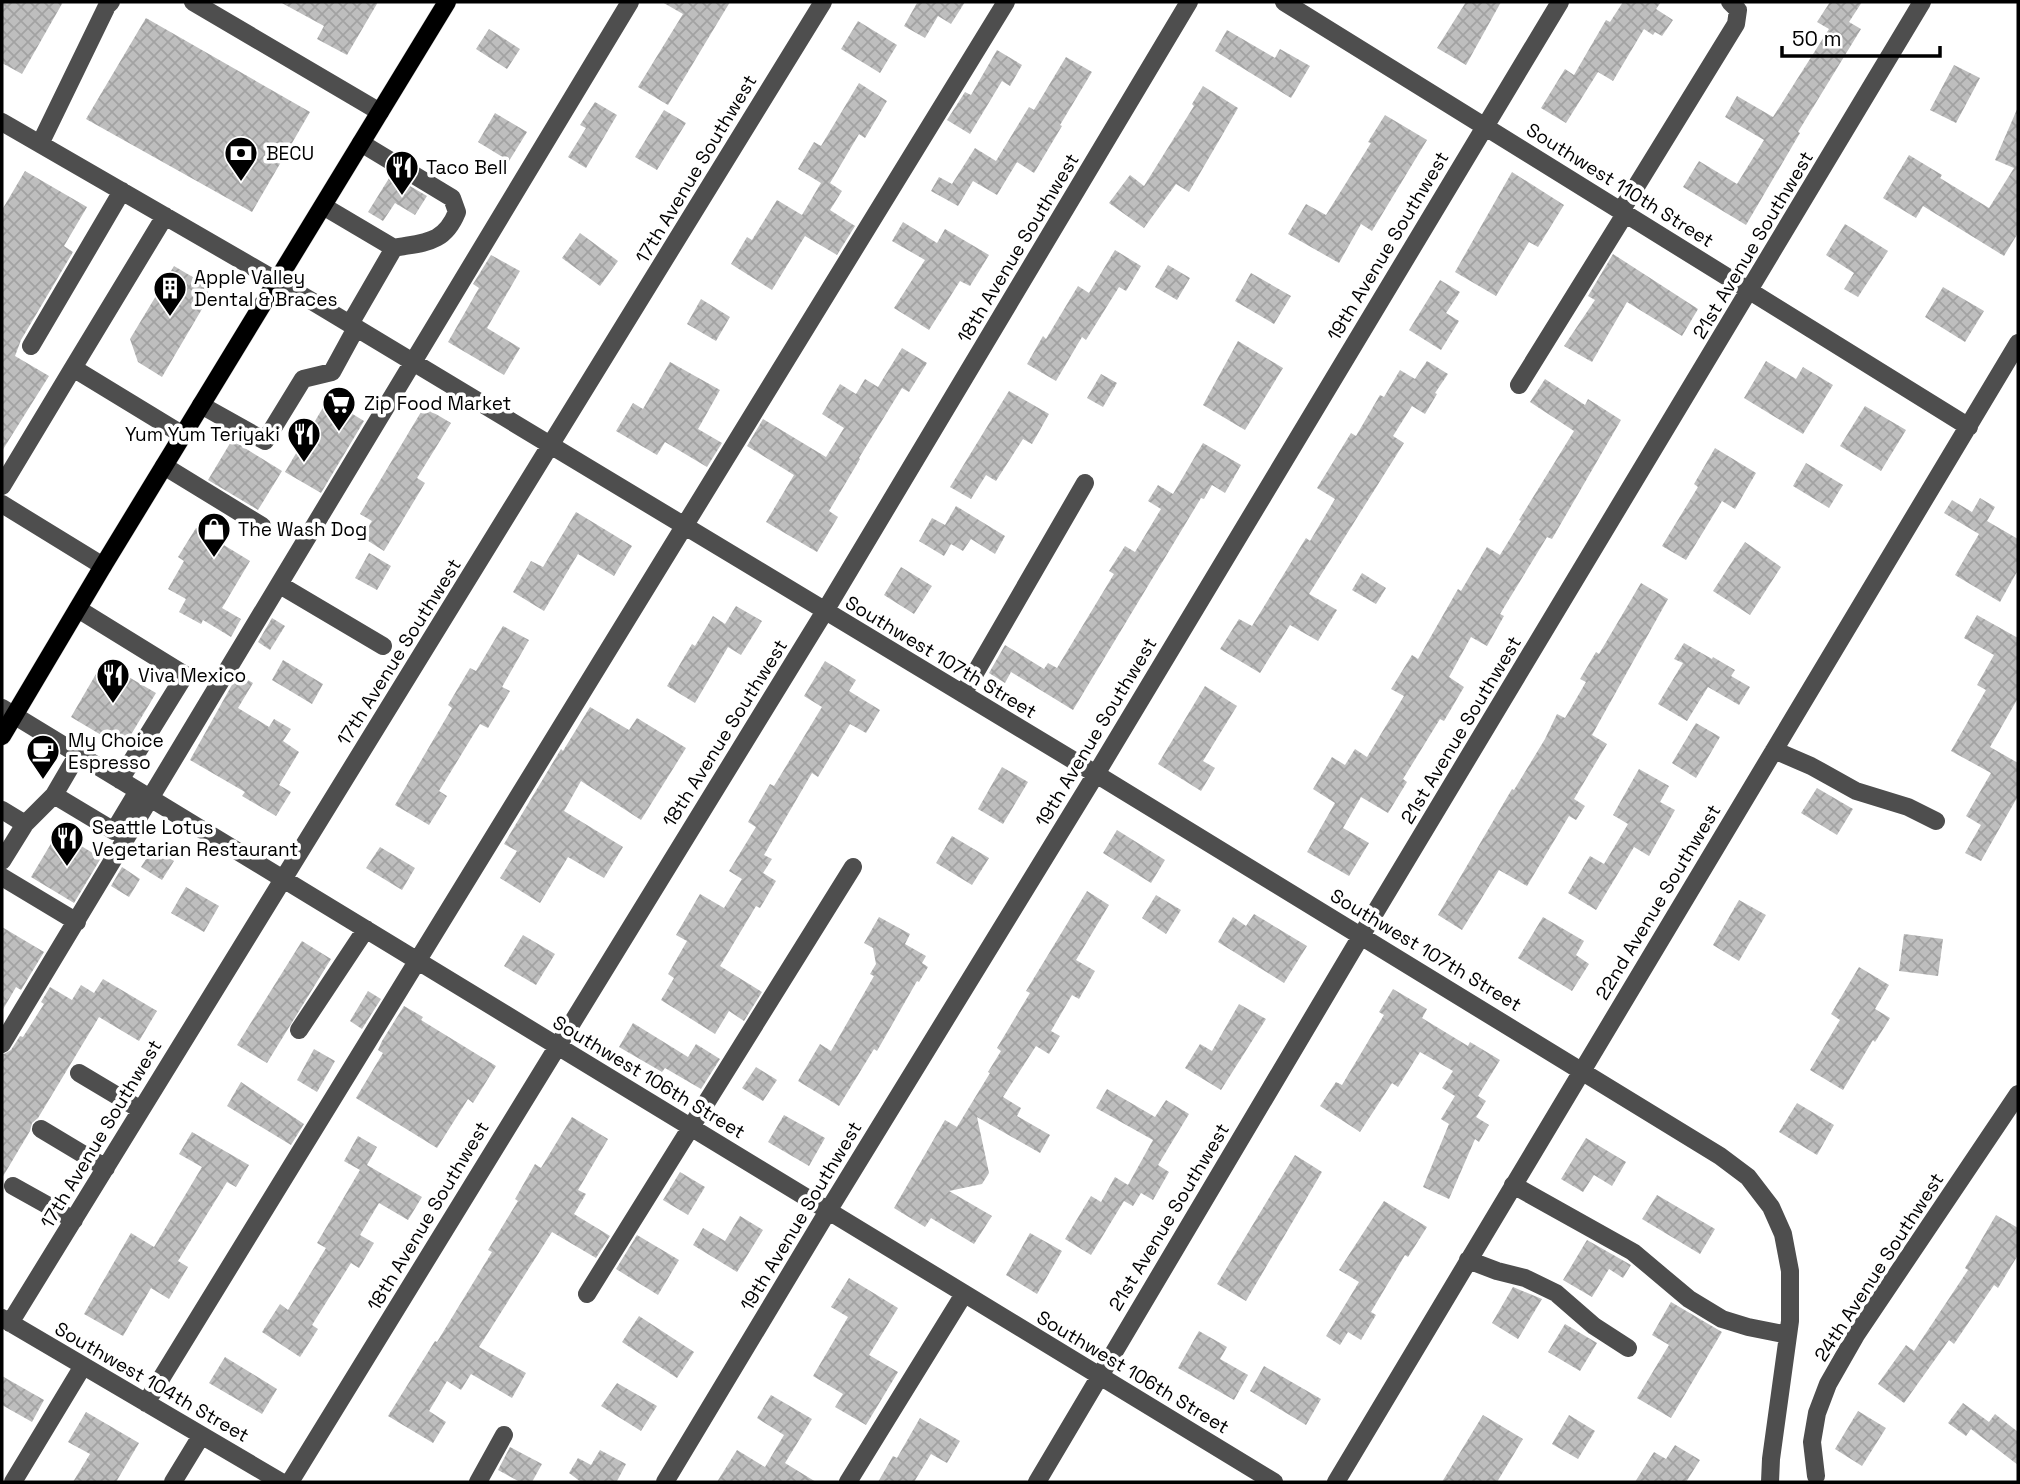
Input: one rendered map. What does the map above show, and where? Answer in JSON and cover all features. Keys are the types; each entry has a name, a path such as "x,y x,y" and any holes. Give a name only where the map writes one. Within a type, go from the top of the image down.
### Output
{"main road":[{"path":"2,736 8,711 78,609 447,2"}],"street":[{"path":"40,144 111,2"},
{"path":"193,2 380,112"},
{"path":"2,1044 77,922 145,795 279,585 630,2"},
{"name":"17th Avenue Southwest","path":"6,1321 74,1220 823,2"},
{"path":"146,1403 1006,2"},
{"name":"18th Avenue Southwest","path":"290,1482 825,611 1189,2"},
{"name":"Southwest 110th Street","path":"1284,2 1969,427"},
{"name":"19th Avenue Southwest","path":"665,1482 1096,774 1560,2"},
{"path":"1519,385 1736,24 1738,10 1730,2"},
{"name":"21st Avenue Southwest","path":"1037,1482 1923,2"},
{"name":"Southwest 107th Street","path":"4,128 40,144 278,280 1582,1069 1720,1156 1748,1177 1770,1207 1783,1234 1790,1271 1788,1335 1770,1482"},
{"path":"323,205 394,248 438,239 451,227 457,212 452,198 362,143"},
{"path":"31,346 122,191"},
{"path":"2,486 165,216"},
{"path":"201,405 265,441 303,379 332,372 394,248"},
{"name":"22nd Avenue Southwest","path":"1336,1482 2018,343"},
{"path":"73,368 183,435"},
{"path":"164,466 262,526"},
{"path":"962,694 1085,483"},
{"path":"2,504 103,566"},
{"path":"279,585 383,646"},
{"path":"78,609 185,675 120,780"},
{"name":"Southwest 106th Street","path":"8,711 1274,1482"},
{"path":"1774,750 1811,766 1856,791 1908,807 1936,821"},
{"path":"2,861 25,824 54,795 78,754"},
{"path":"54,795 114,831 145,795"},
{"path":"2,810 25,824"},
{"path":"587,1294 853,867"},
{"path":"2,877 77,922"},
{"path":"299,1030 366,929"},
{"path":"79,1073 141,1110"},
{"name":"24th Avenue Southwest","path":"1816,1476 1812,1442 1817,1413 1828,1384 1856,1335 2018,1094"},
{"path":"41,1129 106,1168"},
{"path":"1513,1185 1633,1252 1689,1299 1722,1319 1788,1335"},
{"path":"13,1186 74,1220"},
{"path":"1468,1260 1525,1278 1556,1293 1594,1326 1628,1348"},
{"path":"848,1482 964,1294"},
{"name":"Southwest 104th Street","path":"6,1321 281,1482"},
{"path":"13,1482 83,1366"},
{"path":"478,1482 504,1435"},
{"path":"173,1482 201,1436"}],"building":[{"path":"2,2 63,2 22,74 2,63"},
{"path":"280,2 378,2 347,55 317,39 324,26"},
{"path":"662,2 730,2 668,105 638,87 683,14"},
{"path":"915,2 965,2 951,24 938,16 925,38 904,26 917,3"},
{"path":"1466,2 1501,2 1466,65 1437,48"},
{"path":"1623,2 1661,2 1656,9 1673,20 1662,36 1655,32 1653,35 1644,29 1613,81 1598,72 1566,123 1541,108 1565,69 1574,75 1606,20 1610,22"},
{"path":"1830,2 1862,2 1849,22 1861,29 1798,132 1800,133 1746,225 1683,187 1699,161 1737,184 1764,140 1725,117 1737,96 1773,117 1829,29 1817,22"},
{"path":"146,18 310,112 252,212 86,119"},
{"path":"858,21 897,45 880,73 841,49"},
{"path":"489,29 520,49 507,69 476,49"},
{"path":"1227,30 1275,58 1280,49 1310,66 1291,98 1215,51"},
{"path":"997,50 1022,65 1010,86 1002,81 970,134 947,120 965,92 971,95"},
{"path":"1066,57 1092,72 1034,173 1017,162 997,195 973,181 958,206 931,191 939,177 952,184 975,148 996,161 1029,107 1034,110"},
{"path":"1954,65 1980,78 1956,123 1930,110"},
{"path":"859,83 887,101 865,138 859,134 830,183 842,191 830,210 855,226 837,255 805,236 772,290 731,264 747,237 752,240 777,200 802,215 821,183 798,169 814,142 821,146"},
{"path":"1203,86 1238,108 1189,192 1176,184 1144,228 1109,203 1130,175 1144,186 1194,106 1192,104"},
{"path":"595,102 617,115 586,168 568,157 586,128 580,125"},
{"path":"2018,107 2018,233 2004,256 1923,206 1916,218 1883,198 1909,155 1989,208 2014,168 1995,160"},
{"path":"664,110 686,123 657,170 635,157"},
{"path":"495,113 527,132 509,161 478,142"},
{"path":"1385,115 1427,140 1372,231 1361,224 1339,263 1288,234 1306,204 1326,215 1371,143 1368,142"},
{"path":"25,171 87,207 64,246 73,252 21,340 15,356 49,376 2,451 2,210"},
{"path":"1512,172 1564,205 1538,247 1529,242 1496,296 1455,272"},
{"name":"Taco Bell","path":"391,175 427,196 415,215 395,203 383,221 368,212"},
{"path":"903,222 937,243 945,229 989,255 970,286 960,281 929,330 894,308 925,260 892,241"},
{"path":"1845,224 1888,251 1858,297 1844,289 1854,273 1826,255"},
{"path":"580,233 618,261 600,286 562,258"},
{"path":"1115,250 1141,266 1126,291 1119,287 1086,340 1082,337 1056,381 1027,364 1043,336 1046,339 1078,286 1089,293"},
{"path":"1613,254 1698,309 1682,336 1627,302 1592,362 1564,346 1595,300 1588,296"},
{"path":"491,255 520,271 487,328 520,348 504,375 448,342 479,288 473,284"},
{"path":"1168,265 1190,278 1177,300 1155,287"},
{"name":"Apple Valley Dental & Braces","path":"174,266 201,282 209,297 162,377 138,362 130,339"},
{"path":"1251,273 1291,296 1274,324 1235,301"},
{"path":"1440,280 1460,292 1446,313 1459,321 1441,350 1409,330"},
{"path":"1943,287 1984,311 1965,342 1925,317"},
{"path":"701,299 730,317 716,341 687,324"},
{"path":"1238,341 1283,368 1245,430 1203,405"},
{"path":"902,348 927,363 909,392 902,388 859,458 829,511 838,517 817,552 766,522 794,475 747,446 763,419 826,457 844,428 822,414 840,384 856,394 865,379 878,387"},
{"path":"1427,361 1448,374 1425,414 1412,406 1393,436 1404,443 1309,594 1337,610 1318,641 1290,625 1260,673 1220,649 1239,619 1252,626 1306,538 1310,541 1335,499 1317,488 1351,433 1356,436 1380,395 1384,397 1400,370 1415,379"},
{"path":"1766,361 1796,379 1803,367 1833,385 1803,434 1744,398"},
{"path":"670,362 720,390 698,429 722,443 707,467 665,442 657,455 616,431 633,403 643,409"},
{"path":"1101,374 1117,383 1103,407 1087,398"},
{"path":"1545,379 1585,405 1588,399 1621,420 1552,539 1547,537 1500,614 1504,616 1487,646 1471,637 1449,677 1464,687 1444,721 1440,719 1403,779 1407,782 1388,813 1361,797 1343,828 1369,843 1349,876 1307,852 1335,803 1313,789 1332,757 1345,765 1355,749 1367,757 1404,696 1391,689 1412,655 1418,659 1458,589 1461,591 1487,547 1500,555 1574,431 1530,402"},
{"path":"1009,391 1049,414 1032,444 1023,439 996,481 986,475 971,499 950,487"},
{"path":"328,399 364,421 321,493 285,472"},
{"path":"1865,406 1906,430 1881,471 1840,446"},
{"path":"424,407 451,423 417,478 425,483 384,551 362,537 372,521 360,514"},
{"path":"232,440 282,471 258,510 208,480"},
{"path":"1203,443 1241,465 1225,493 1212,485 1204,499 1201,498 1073,710 1011,672 1005,683 989,673 1005,645 1044,669 1048,663 1057,668 1114,574 1109,571 1125,546 1135,552 1161,509 1148,501 1158,485 1173,494"},
{"path":"1715,448 1756,473 1735,509 1722,501 1686,560 1662,546 1698,487 1694,484"},
{"path":"1806,463 1843,485 1829,508 1793,486"},
{"path":"1980,498 1995,507 1987,521 2018,539 2018,570 2000,602 1955,575 1979,534 1944,513 1952,500 1972,512"},
{"path":"956,506 1005,536 995,554 971,539 963,551 951,544 944,556 919,541 932,518 945,525"},
{"path":"576,512 632,546 614,576 578,554 544,611 513,592 531,561 543,567"},
{"path":"196,528 250,561 222,608 241,619 231,637 203,620 201,624 179,612 186,599 168,589 184,561 178,557"},
{"path":"1745,542 1781,567 1750,615 1713,591"},
{"path":"369,553 391,566 377,590 355,578"},
{"path":"901,567 932,586 914,614 884,595"},
{"path":"1362,573 1386,588 1376,604 1352,590"},
{"path":"1641,583 1668,599 1592,735 1607,744 1574,799 1585,806 1576,820 1569,816 1527,886 1499,870 1462,930 1438,915 1512,789 1514,790 1545,739 1557,714 1565,718 1586,682 1580,679 1596,652 1599,654"},
{"path":"736,606 762,621 741,655 728,647 695,703 667,686 692,644 695,646 713,616 725,624"},
{"path":"1977,615 2018,638 2018,698 1990,747 2018,763 2018,796 1981,861 1965,853 1981,825 1966,816 1991,773 1951,751 1986,690 1977,685 1994,655 1964,638"},
{"path":"272,618 285,626 270,650 258,642"},
{"path":"503,626 529,640 502,687 510,691 488,728 480,724 439,791 447,796 429,825 395,805 452,708 448,705 470,668 476,671"},
{"path":"1684,643 1735,670 1731,676 1750,687 1739,705 1708,687 1687,721 1658,704 1683,663 1674,659"},
{"path":"283,660 323,684 312,704 272,680"},
{"path":"825,661 856,680 849,691 880,710 866,733 850,724 818,777 812,773 764,855 772,859 763,873 776,881 760,908 756,906 720,966 762,992 744,1021 729,1011 715,1034 661,1000 674,978 668,974 687,941 676,935 700,894 724,908 742,879 729,871 756,827 748,822 770,784 774,786 822,707 804,696"},
{"name":"Viva Mexico","path":"103,662 156,693 123,748 71,717"},
{"path":"238,674 253,683 238,708 269,727 274,719 291,729 283,741 299,752 279,785 291,792 276,816 242,796 245,792 190,760"},
{"path":"1205,686 1237,706 1203,761 1215,768 1201,791 1158,764"},
{"path":"590,707 629,730 637,718 686,748 641,820 581,781 564,811 623,847 604,878 568,857 540,903 500,878 517,851 504,844 561,749 563,751"},
{"path":"1696,723 1720,737 1696,778 1672,763"},
{"path":"1002,767 1028,782 1003,824 978,809"},
{"path":"1639,769 1669,786 1660,802 1675,810 1649,856 1634,847 1596,910 1568,893 1590,856 1604,864 1628,824 1613,815"},
{"path":"1817,788 1853,809 1837,835 1801,813"},
{"path":"1117,830 1165,860 1151,883 1103,853"},
{"name":"Seattle Lotus Vegetarian Restaurant","path":"58,832 101,858 74,903 31,877"},
{"path":"952,836 989,858 972,885 936,863"},
{"path":"380,847 415,868 402,890 366,868"},
{"path":"153,848 174,861 162,880 141,867"},
{"path":"122,867 140,879 129,897 111,886"},
{"path":"186,887 219,906 204,932 171,913"},
{"path":"1087,891 1109,905 1076,960 1095,971 1079,999 1072,995 1051,1031 1060,1036 1049,1054 1036,1046 1003,1097 1021,1108 1017,1116 1050,1135 1040,1153 977,1117 989,1173 982,1184 949,1191 992,1216 974,1244 931,1218 925,1227 894,1208 945,1120 957,1127 990,1073 988,1072 1001,1051 997,1048 1030,993 1026,991"},
{"path":"1156,895 1181,910 1166,934 1142,918"},
{"path":"1739,900 1766,915 1739,961 1713,945"},
{"path":"1254,914 1307,946 1284,983 1218,942 1233,917 1246,926"},
{"path":"879,917 910,934 905,944 926,956 922,963 928,967 919,982 917,981 877,1051 874,1049 839,1106 798,1081 820,1044 831,1051 874,976 870,974 876,964 873,948 864,943"},
{"path":"1543,917 1584,941 1576,955 1589,964 1572,991 1518,958"},
{"path":"2,927 44,952 21,990 16,987 2,1011"},
{"path":"1904,934 1943,939 1938,976 1899,971"},
{"path":"523,935 555,954 536,985 504,966"},
{"path":"302,941 331,959 267,1063 237,1045"},
{"path":"1859,967 1889,985 1875,1009 1890,1018 1875,1042 1873,1040 1843,1090 1810,1070 1840,1020 1831,1014"},
{"path":"103,979 157,1011 139,1041 99,1017 38,1118 32,1123 2,1178 2,1055 11,1050 20,1036 23,1037 44,1004 41,1002 50,987 72,1000 81,985 94,993"},
{"path":"1393,989 1427,1009 1422,1018 1468,1046 1470,1042 1500,1060 1478,1096 1486,1101 1476,1117 1489,1125 1479,1142 1475,1139 1449,1199 1423,1187 1449,1124 1441,1119 1455,1096 1442,1088 1453,1071 1420,1052 1398,1087 1392,1083 1360,1132 1320,1106 1336,1082 1342,1085 1384,1015 1379,1012"},
{"path":"368,991 381,999 362,1029 350,1021"},
{"path":"1239,1004 1266,1019 1221,1090 1185,1068 1200,1044 1212,1051"},
{"path":"404,1006 423,1017 421,1020 496,1066 473,1103 468,1099 437,1148 356,1098 383,1053 378,1050 382,1041"},
{"path":"633,1023 688,1057 696,1044 720,1059 701,1089 665,1068 662,1072 619,1047"},
{"path":"314,1049 335,1061 317,1092 297,1080"},
{"path":"756,1067 777,1080 763,1101 742,1088"},
{"path":"241,1082 304,1124 291,1145 227,1106"},
{"path":"1107,1089 1155,1117 1166,1100 1189,1114 1158,1165 1169,1172 1153,1200 1141,1193 1133,1206 1124,1201 1091,1255 1065,1239 1091,1196 1101,1202 1115,1177 1128,1185 1153,1140 1096,1108"},
{"path":"1797,1103 1834,1125 1817,1155 1779,1132"},
{"path":"784,1115 825,1138 809,1166 768,1142"},
{"path":"572,1117 608,1139 578,1190 586,1194 574,1214 610,1236 596,1258 552,1232 479,1347 526,1373 512,1398 471,1374 461,1390 447,1381 429,1411 446,1422 433,1443 388,1416 492,1252 488,1250 518,1201 515,1199 535,1164 541,1168"},
{"path":"192,1132 249,1165 236,1187 227,1182 178,1261 188,1267 169,1299 151,1288 123,1336 84,1314 131,1233 154,1247 202,1167 179,1154"},
{"path":"358,1136 377,1147 367,1165 422,1197 408,1220 379,1203 360,1235 374,1243 359,1268 351,1263 312,1325 318,1329 300,1357 262,1332 280,1304 288,1310 326,1248 317,1243 360,1170 344,1161"},
{"path":"1586,1138 1626,1162 1612,1186 1594,1175 1583,1192 1561,1179"},
{"path":"1295,1155 1322,1172 1246,1301 1217,1284"},
{"path":"680,1172 705,1187 688,1215 663,1200"},
{"path":"1657,1195 1715,1229 1700,1254 1642,1219"},
{"path":"1384,1201 1427,1227 1408,1257 1405,1255 1371,1312 1376,1315 1361,1340 1348,1332 1340,1345 1326,1336 1359,1282 1339,1270"},
{"path":"1996,1215 2018,1228 2018,1255 1998,1288 1994,1285 1954,1344 1949,1340 1904,1403 1878,1384 1906,1345 1914,1351 1968,1270 1965,1268"},
{"path":"740,1216 763,1230 737,1272 693,1245 703,1228 725,1241"},
{"path":"1030,1233 1062,1251 1037,1294 1006,1275"},
{"path":"637,1235 679,1260 658,1295 616,1269"},
{"path":"1587,1240 1631,1265 1623,1278 1609,1269 1592,1297 1563,1280"},
{"path":"849,1278 898,1308 869,1355 898,1372 866,1425 835,1407 843,1394 813,1376 848,1317 831,1307"},
{"path":"1513,1287 1542,1299 1518,1339 1492,1323"},
{"path":"1671,1302 1722,1332 1671,1418 1637,1398 1669,1345 1652,1335"},
{"path":"639,1316 694,1352 677,1378 622,1342"},
{"path":"1565,1324 1597,1343 1580,1371 1548,1352"},
{"path":"1199,1331 1227,1347 1220,1359 1248,1375 1234,1400 1178,1368"},
{"path":"225,1357 277,1389 262,1414 209,1383"},
{"path":"1264,1366 1321,1399 1306,1425 1250,1391"},
{"path":"2,1376 44,1400 32,1422 2,1405"},
{"path":"617,1383 657,1406 641,1431 601,1406"},
{"path":"771,1395 812,1419 785,1463 816,1482 717,1482 737,1450 765,1467 784,1435 757,1418"},
{"path":"1963,1403 1989,1422 1995,1414 2018,1432 2018,1465 1971,1429 1966,1436 1948,1423"},
{"path":"1858,1411 1886,1428 1862,1466 1835,1449"},
{"path":"86,1412 139,1443 116,1482 73,1482 90,1454 68,1442"},
{"path":"1483,1415 1523,1439 1497,1482 1442,1482"},
{"path":"1569,1415 1595,1431 1578,1459 1552,1444"},
{"path":"920,1418 960,1441 947,1463 931,1454 914,1482 878,1482 893,1456 897,1458"},
{"path":"1675,1445 1700,1460 1686,1482 1635,1482 1654,1452 1666,1459"},
{"path":"510,1447 542,1464 532,1482 520,1482 498,1470"},
{"path":"600,1450 626,1464 617,1481 619,1482 581,1482 569,1473 578,1458 591,1465"}],"place":[{"name":"BECU","path":"241,183"},
{"name":"Taco Bell","path":"402,197"},
{"name":"Apple Valley Dental & Braces","path":"170,318"},
{"name":"Zip Food Market","path":"339,433"},
{"name":"Yum Yum Teriyaki","path":"304,464"},
{"name":"The Wash Dog","path":"214,559"},
{"name":"Viva Mexico","path":"113,705"},
{"name":"My Choice Espresso","path":"43,781"},
{"name":"Seattle Lotus Vegetarian Restaurant","path":"67,868"}]}
